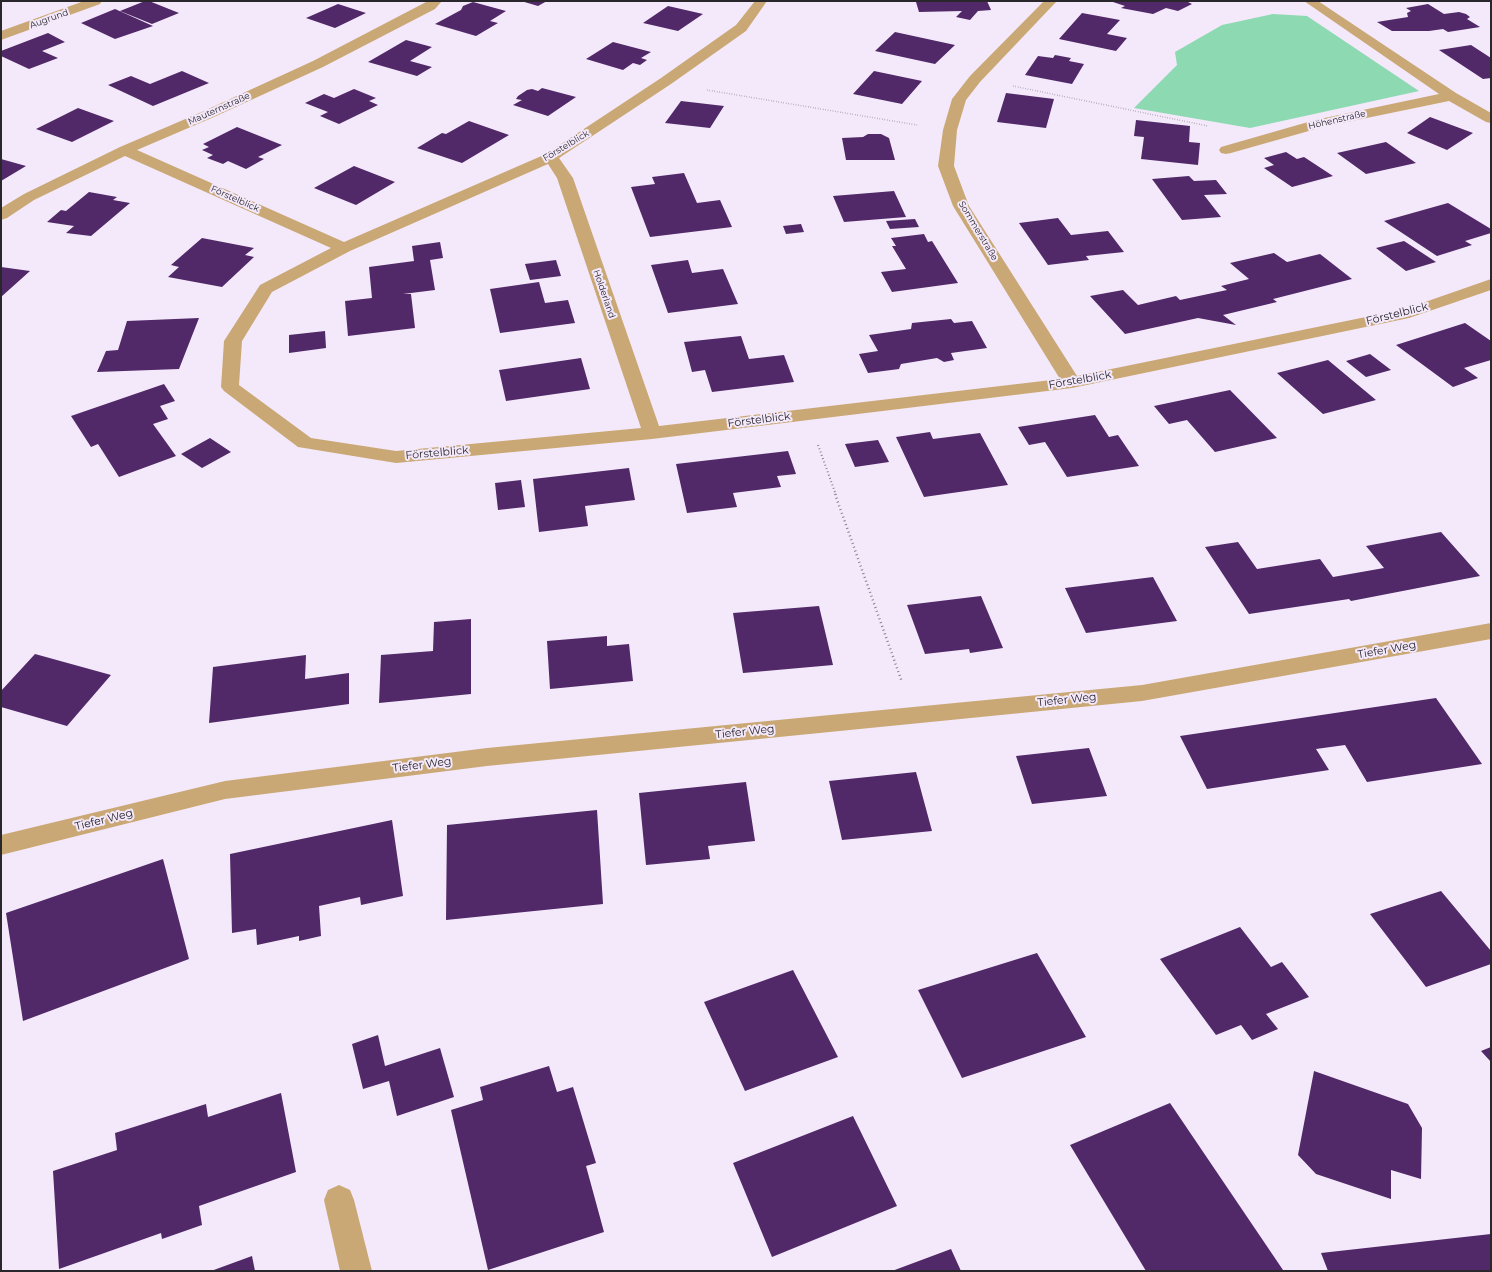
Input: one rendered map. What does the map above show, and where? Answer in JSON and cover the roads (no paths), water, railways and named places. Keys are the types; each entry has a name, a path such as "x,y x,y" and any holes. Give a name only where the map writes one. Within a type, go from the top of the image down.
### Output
{"street":[{"name":"Augrund","path":"1,36 96,1"},
{"name":"Mauternstraße","path":"1,215 29,197 125,150 209,114 318,64 430,6 436,1"},
{"name":"Förstelblick","path":"761,1 741,28 666,82 551,157 344,248 266,289 233,341 230,387 305,443 396,457 652,433 1072,383 1409,313 1491,284"},
{"name":"Sommerstraße","path":"1051,1 975,79 958,99 950,130 946,166 961,206 1072,383"},
{"path":"1310,1 1450,96 1491,119"},
{"name":"Höhenstraße","path":"1226,150 1320,123 1450,96"},
{"name":"Förstelblick","path":"125,150 344,248"},
{"name":"Holderland","path":"551,157 565,178 652,433"},
{"name":"Tiefer Weg","path":"1,845 225,790 487,757 1142,693 1491,631"},
{"path":"339,1200 356,1271"}]}
